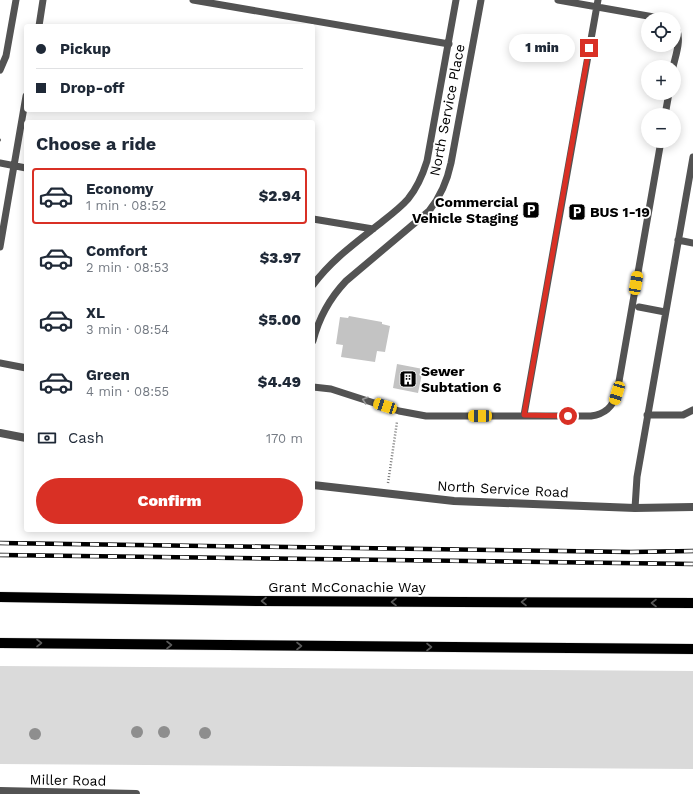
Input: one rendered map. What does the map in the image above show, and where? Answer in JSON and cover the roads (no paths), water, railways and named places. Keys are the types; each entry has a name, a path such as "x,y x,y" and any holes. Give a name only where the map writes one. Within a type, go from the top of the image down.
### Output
{"main road":[{"name":"Grant McConachie Way","path":"0,597 267,601 693,603"},
{"path":"0,643 693,649"}],"street":[{"path":"0,433 24,438"},
{"name":"North Service Road","path":"315,484 454,501 635,508 693,507"},
{"name":"Miller Road","path":"0,791 27,793 136,794"}],"lane":[{"path":"0,70 6,56 16,0"},
{"path":"39,24 43,0"},
{"path":"193,0 449,44"},
{"path":"315,282 329,265 398,209 417,185 424,171 449,44 456,0"},
{"name":"North Service Place","path":"315,335 321,316 335,292 429,211 438,200 445,186 451,164 481,0"},
{"path":"558,0 597,3 641,13"},
{"path":"524,415 597,3"},
{"path":"0,247 24,108"},
{"path":"315,387 331,389 399,411 430,416 591,416 606,411 614,401 659,148"},
{"path":"635,508 637,477 647,415 693,156"},
{"path":"0,163 24,168"},
{"path":"315,218 373,229"},
{"path":"678,240 693,243"},
{"path":"639,307 665,312"},
{"path":"0,363 24,368"},
{"path":"647,415 678,416 693,410"}],"railway":[{"path":"0,543 631,552 693,551"},
{"path":"0,555 693,564"}],"place":[{"name":"Commercial Vehicle Staging","path":"531,210"},
{"name":"BUS 1-19","path":"577,212"},
{"name":"Sewer Subtation 6","path":"408,379"}]}
